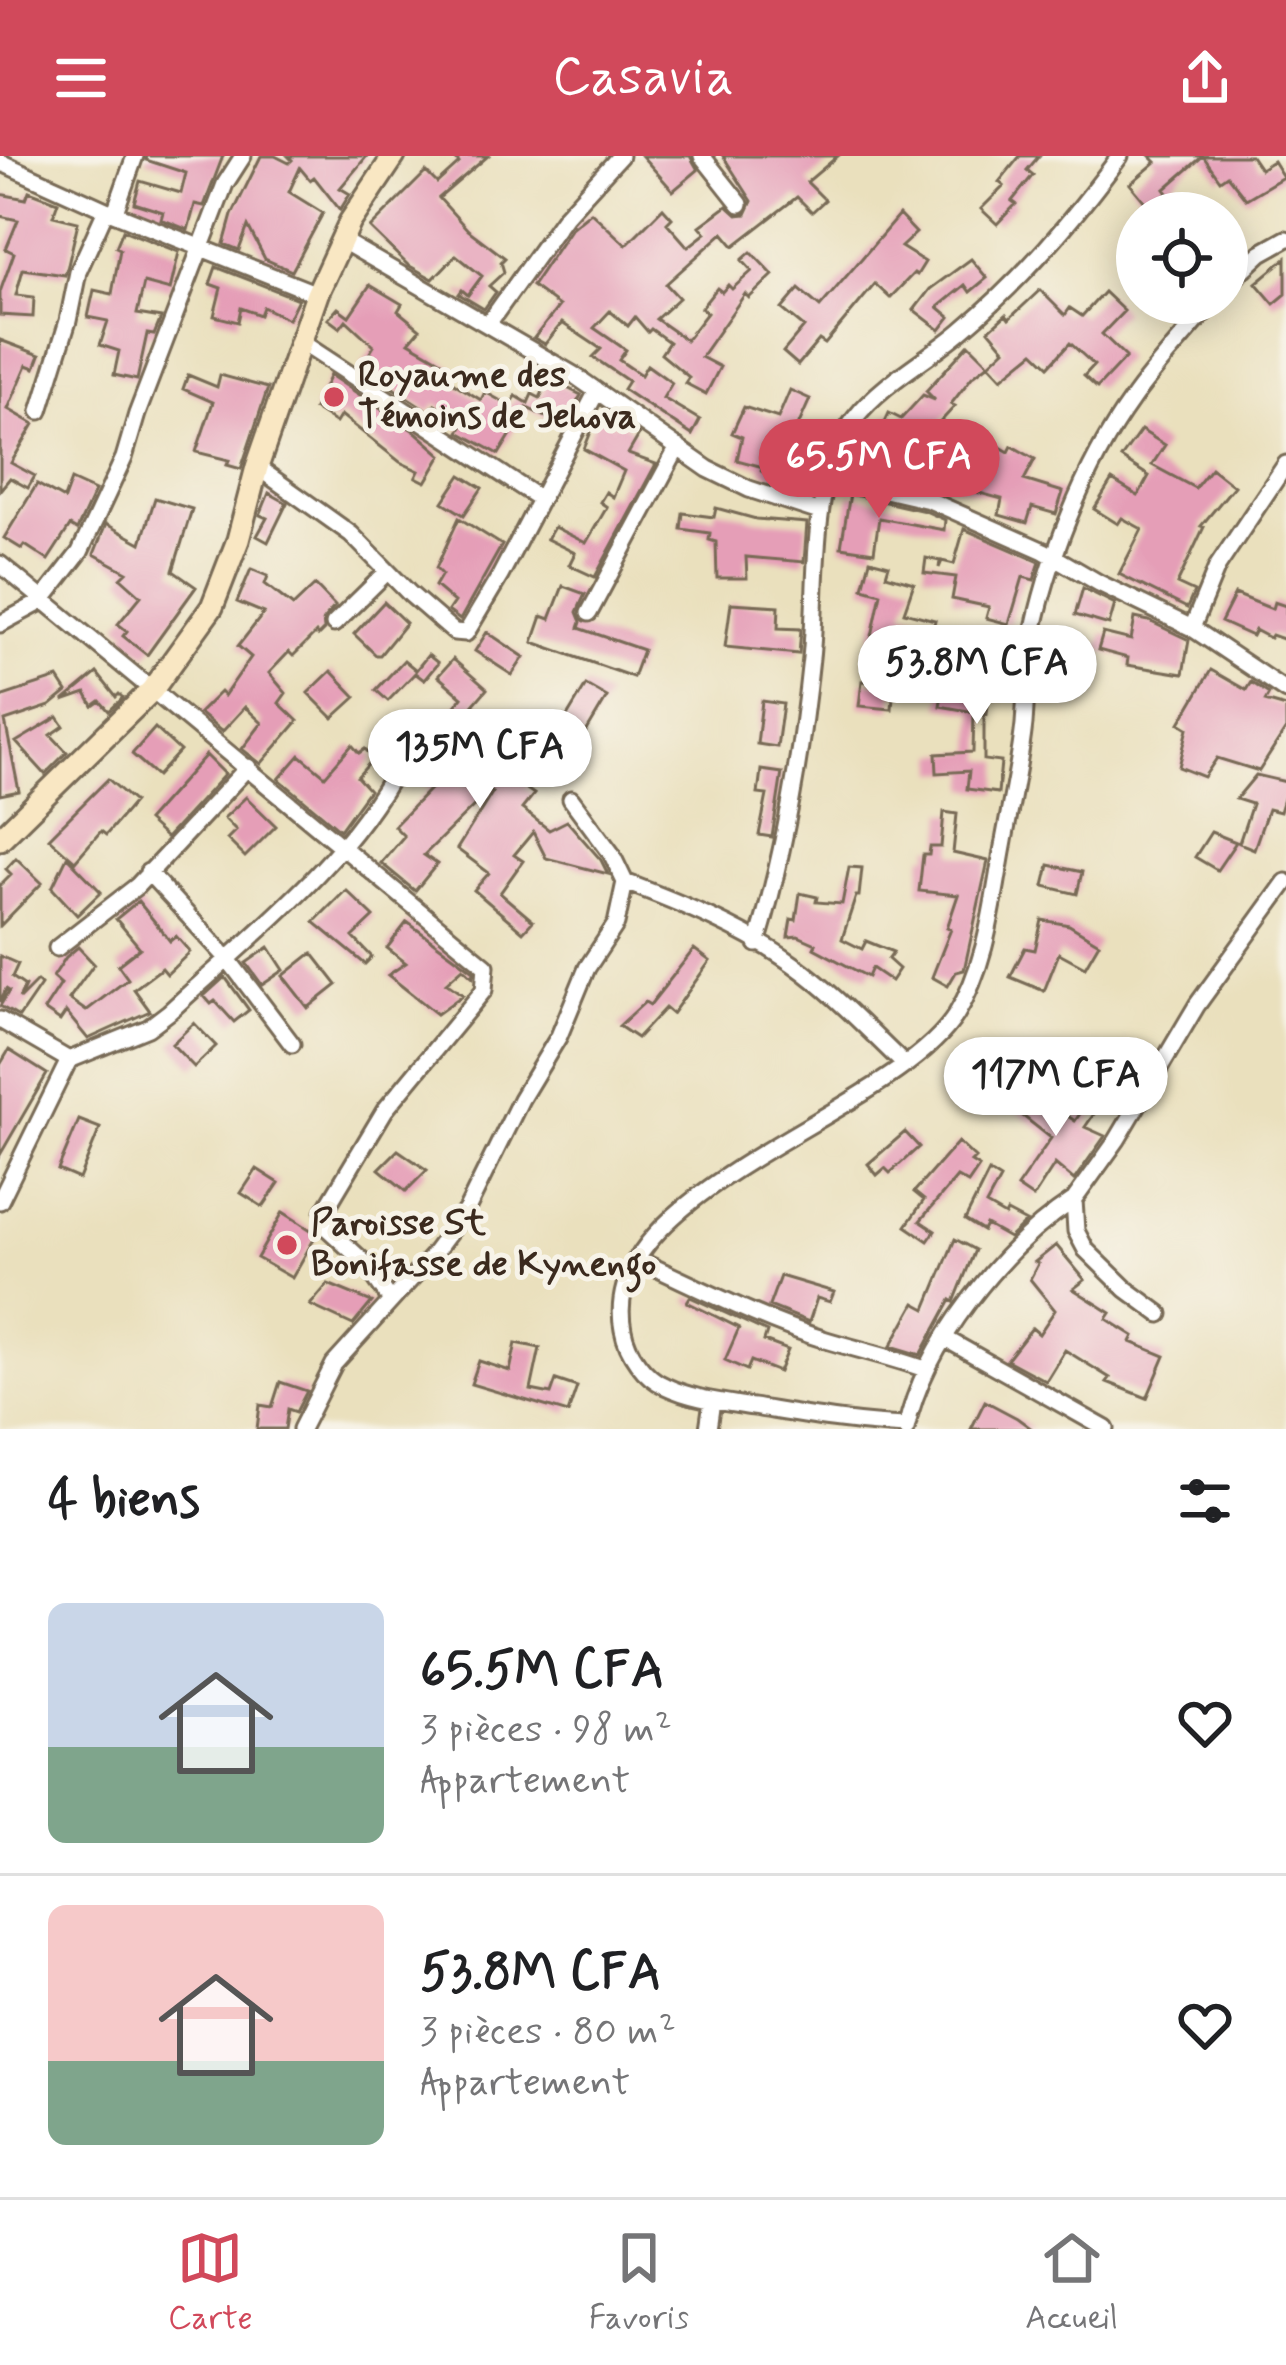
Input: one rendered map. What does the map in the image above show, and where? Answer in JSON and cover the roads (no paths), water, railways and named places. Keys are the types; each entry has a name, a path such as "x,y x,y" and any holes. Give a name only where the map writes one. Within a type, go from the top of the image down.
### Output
{"street":[{"path":"40,410 78,272 135,156"},
{"path":"0,624 41,602 80,552 124,458 225,184 243,156"},
{"path":"0,839 152,690 212,607 317,294 370,187 394,156"},
{"path":"488,324 565,216 620,156"},
{"path":"701,156 740,204"},
{"path":"757,944 791,813 811,660 820,512 854,420 1020,278 1058,239 1120,156"},
{"path":"0,162 317,294"},
{"path":"1248,266 1286,239"},
{"path":"341,240 597,391 708,469 749,489 820,512"},
{"path":"1194,324 1155,368 1106,439 1087,474 1057,558 1032,638 1018,768 974,980 938,1041 728,1175 677,1213 636,1259 619,1300 623,1336 638,1364 661,1385 712,1401 906,1428 925,1369 978,1292 1028,1234 1074,1201 1118,1140 1197,1005 1286,882"},
{"path":"301,342 540,500"},
{"path":"257,467 351,533 386,572 454,632 466,633 597,391"},
{"path":"589,613 678,447"},
{"path":"1192,628 1217,567 1286,464"},
{"path":"830,477 929,500 1057,558 1192,628 1286,691"},
{"path":"0,565 481,960 487,971 484,990 385,1110 324,1212 328,1228 364,1262 390,1299"},
{"path":"334,624 386,572"},
{"path":"0,1201 69,1060 148,1028 227,958 341,849 399,764"},
{"path":"56,948 125,898 248,766"},
{"path":"302,1429 334,1364 432,1256 466,1209 521,1099 559,1036 587,968 608,939 625,882 611,853 571,799"},
{"path":"148,872 227,958 292,1044"},
{"path":"625,882 674,901 790,962 905,1065"},
{"path":"0,1020 69,1060"},
{"path":"1074,1201 1076,1231 1086,1250 1160,1314"},
{"path":"636,1259 793,1328 925,1369"},
{"path":"946,1339 1106,1429"},
{"path":"708,1429 712,1401"}],"place":[{"name":"Royaume des Témoins de Jehova","path":"334,397"},
{"name":"Paroisse St Bonifasse de Kynengo","path":"287,1245"}]}
